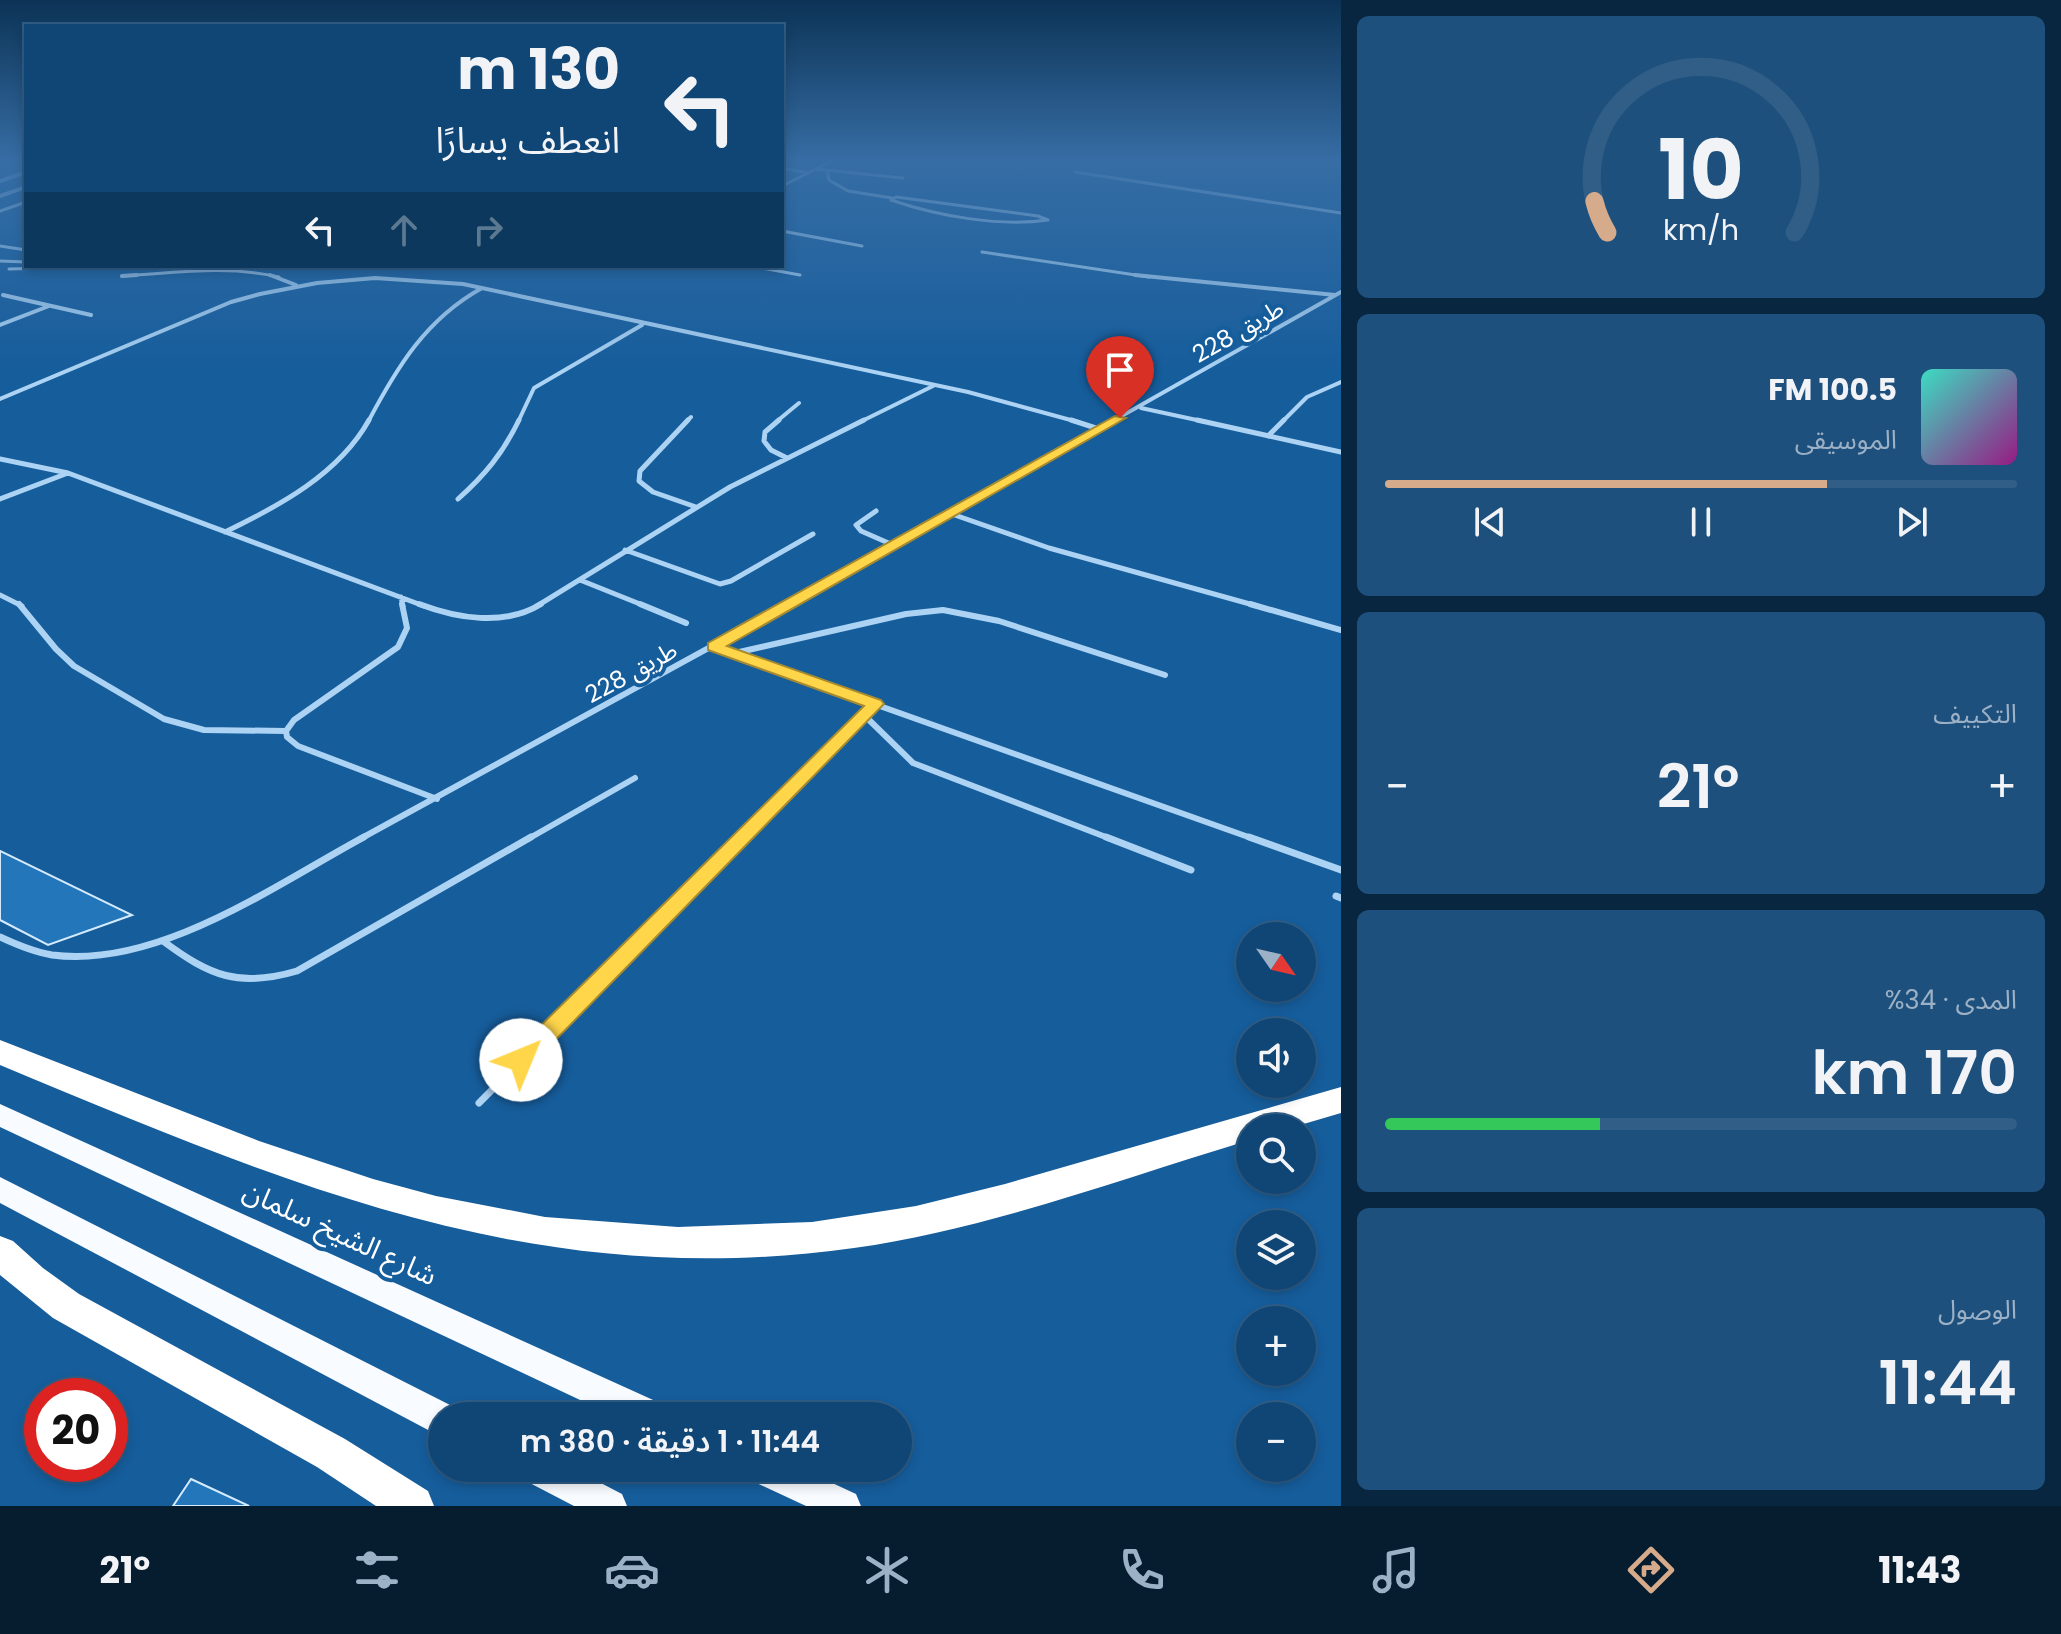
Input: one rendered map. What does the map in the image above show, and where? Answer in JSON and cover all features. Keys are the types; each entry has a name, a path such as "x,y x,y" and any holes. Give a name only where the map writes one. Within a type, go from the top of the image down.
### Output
{"highway":[{"path":"0,1052 271,1158 373,1194 503,1226 643,1241 786,1240 923,1219 1004,1199 1341,1100"},
{"path":"0,1252 30,1280 66,1306 331,1453 413,1506"}],"main road":[{"name":"شارع الشيخ سلمان","path":"0,1115 620,1402"},
{"path":"0,1189 428,1412"},
{"path":"563,1482 610,1506"},
{"path":"792,1482 844,1506"}],"lane":[{"path":"784,231 862,246"},
{"path":"0,246 24,250"},
{"path":"982,252 1175,280 1338,294"},
{"path":"0,261 24,262"},
{"path":"9,269 47,268"},
{"path":"762,268 800,275"},
{"path":"122,276 250,272 273,276 296,285"},
{"path":"0,399 231,302 296,285 406,277 482,288 935,386 1024,406 1099,429"},
{"path":"225,532 292,496 330,466 367,425 420,334 446,309 482,288"},
{"name":"طريق 228","path":"0,937 38,952 67,956 131,950 163,941 248,901 714,647 1338,294"},
{"path":"3,295 91,315"},
{"path":"0,325 50,306"},
{"path":"458,499 484,476 505,449 534,388 642,325"},
{"path":"1268,436 1307,397 1341,382"},
{"path":"0,459 68,473 456,617 495,618 533,609 696,507 785,457 935,386"},
{"path":"785,457 771,450 764,441 765,432 799,403"},
{"path":"1140,407 1341,452"},
{"path":"691,417 640,471 639,481 653,492 696,507"},
{"path":"0,499 68,473"},
{"path":"876,511 856,525 861,531 893,545"},
{"path":"949,513 1022,540 1341,630"},
{"path":"625,550 720,584 731,581 813,534"},
{"path":"580,580 686,623"},
{"path":"0,595 27,608 64,658 103,684 178,725 194,729 286,731"},
{"path":"401,597 407,628 398,647 294,720 286,731 287,737 298,746 437,799"},
{"path":"732,654 906,614 943,610 999,621 1165,675"},
{"path":"714,647 1341,870"},
{"path":"479,1103 875,704"},
{"path":"864,715 880,727 902,757 925,769 1191,870"},
{"path":"163,941 197,967 232,980 254,981 287,975 635,778"}],"building":[{"path":"0,851 132,915 48,945 0,920"},
{"path":"191,1479 249,1506 173,1506"}],"route":[{"path":"521,1060 875,704 714,647 1120,418"}]}
